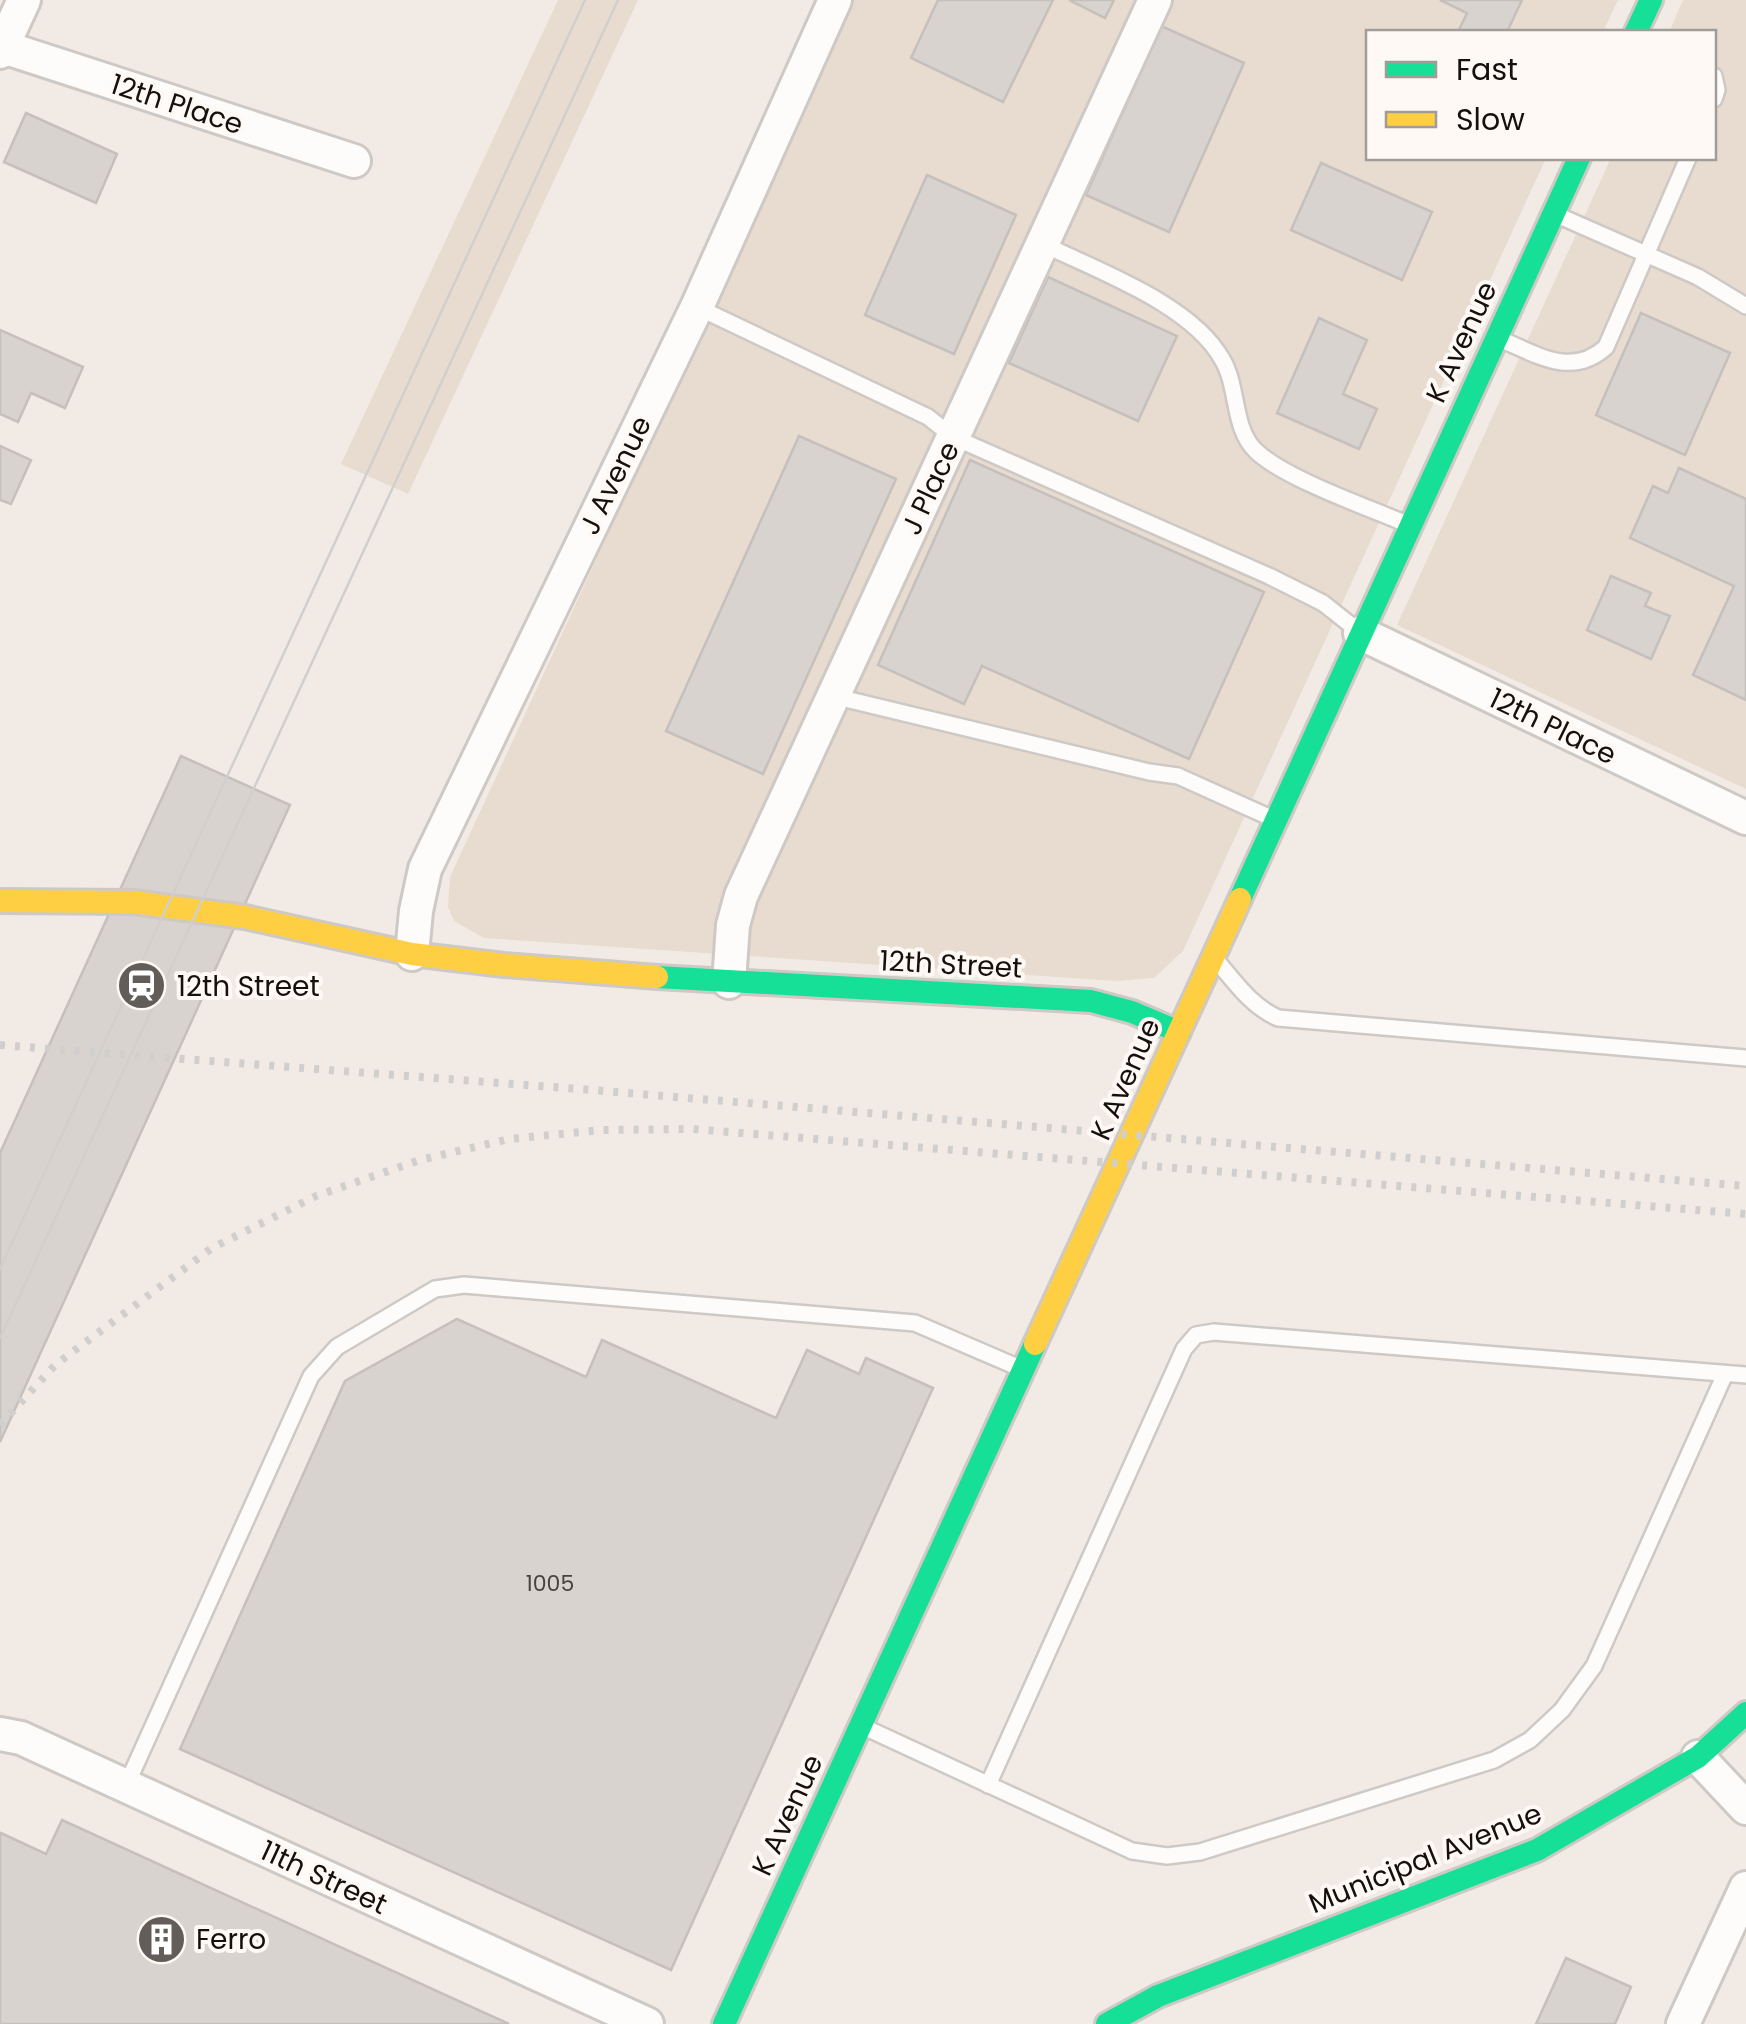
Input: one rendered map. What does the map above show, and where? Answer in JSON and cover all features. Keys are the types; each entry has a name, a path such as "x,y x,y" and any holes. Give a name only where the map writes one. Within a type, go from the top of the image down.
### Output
{"main road":[{"path":"1639,30 1652,0"},
{"name":"K Avenue","path":"724,2024 1578,160"},
{"name":"12th Street","path":"0,901 133,902 226,914 412,954 504,965 1092,1002 1132,1012 1179,1032"},
{"name":"Municipal Avenue","path":"1107,2024 1158,1996 1537,1850 1698,1758 1746,1713"}],"street":[{"path":"1,48 24,0"},
{"name":"J Avenue","path":"412,954 425,869 697,306 835,0"},
{"name":"J Place","path":"729,982 733,925 742,896 1155,0"},
{"name":"12th Place","path":"1,48 354,161"},
{"name":"12th Place","path":"1360,633 1746,818"},
{"name":"11th Street","path":"0,1734 20,1738 647,2024"},
{"path":"1698,1758 1746,1808"},
{"path":"1683,2024 1746,1888"}],"lane":[{"path":"1496,338 1563,363 1591,361 1606,347 1687,160"},
{"path":"1554,214 1698,277 1746,306"},
{"path":"1043,244 1164,305 1198,329 1222,357 1234,385 1245,435 1256,451 1279,467 1410,526"},
{"path":"697,306 928,416 953,436 1269,576 1323,603 1360,633"},
{"path":"834,696 1178,776 1275,819"},
{"path":"1213,957 1250,999 1278,1018 1746,1058"},
{"path":"126,1786 311,1376 338,1348 435,1289 464,1285 916,1323 1024,1370"},
{"path":"988,1785 1184,1348 1196,1335 1231,1334 1746,1375"},
{"path":"861,1726 1132,1851 1167,1856 1200,1852 1494,1760 1541,1730 1562,1710 1594,1666 1725,1374"}],"shaded area":[{"path":"558,0 638,0 408,494 341,464"},
{"path":"854,0 1618,0 1604,30 1366,30 1366,160 1545,160 1183,951 1154,978 1116,981 484,938 454,921 448,907 450,877"},
{"path":"1683,0 1746,0 1746,789 1397,625 1610,160 1716,160 1716,30 1670,30"}],"building":[{"path":"938,0 1053,0 1003,102 911,58"},
{"path":"1069,0 1114,0 1105,18"},
{"path":"1440,0 1522,0 1508,30 1459,30 1467,13"},
{"path":"1161,26 1244,63 1169,232 1086,195"},
{"path":"26,113 117,154 96,203 4,162"},
{"path":"1321,163 1432,212 1402,280 1291,230"},
{"path":"927,175 1016,215 954,354 865,315"},
{"path":"1048,277 1177,336 1138,421 1009,363"},
{"path":"1641,313 1730,353 1685,455 1596,415"},
{"path":"1319,318 1367,340 1343,394 1377,409 1359,449 1277,413"},
{"path":"0,330 83,367 65,408 31,393 18,422 0,414"},
{"path":"799,436 896,479 763,774 666,731"},
{"path":"0,446 31,460 11,504 0,500"},
{"path":"970,460 1264,592 1189,759 982,666 964,704 878,665"},
{"path":"1679,468 1746,499 1746,700 1693,675 1734,586 1630,538 1653,486 1668,493"},
{"path":"1611,576 1651,593 1645,606 1670,616 1651,659 1587,630"},
{"name":"12th Street","path":"181,756 290,805 0,1442 0,1153"},
{"path":"457,1319 586,1377 602,1340 776,1418 807,1350 859,1374 866,1358 933,1388 671,1970 180,1749 345,1381"},
{"name":"Ferro","path":"62,1820 509,2024 0,2024 0,1836 1,1833 46,1854"},
{"path":"1566,1958 1631,1987 1615,2024 1536,2024"}],"tram line":[{"path":"0,1269 585,0"},
{"path":"0,1338 618,0"}],"railway":[{"path":"0,1045 1746,1186"},
{"path":"0,1425 55,1365 212,1248 316,1196 420,1160 509,1139 602,1130 692,1129 1746,1214"}],"traffic: fast":[{"path":"1637,30 1651,0"},
{"path":"1240,899 1578,160"},
{"path":"657,977 1091,1001 1132,1012 1179,1032"},
{"path":"724,2024 1035,1344"},
{"path":"1107,2024 1158,1996 1537,1850 1698,1757 1746,1713"}],"traffic: slow":[{"path":"1035,1344 1240,899"},
{"path":"0,901 133,902 245,917 412,954 657,977"}],"place":[{"name":"12th Street","path":"142,986"},
{"name":"Ferro","path":"161,1939"}]}
